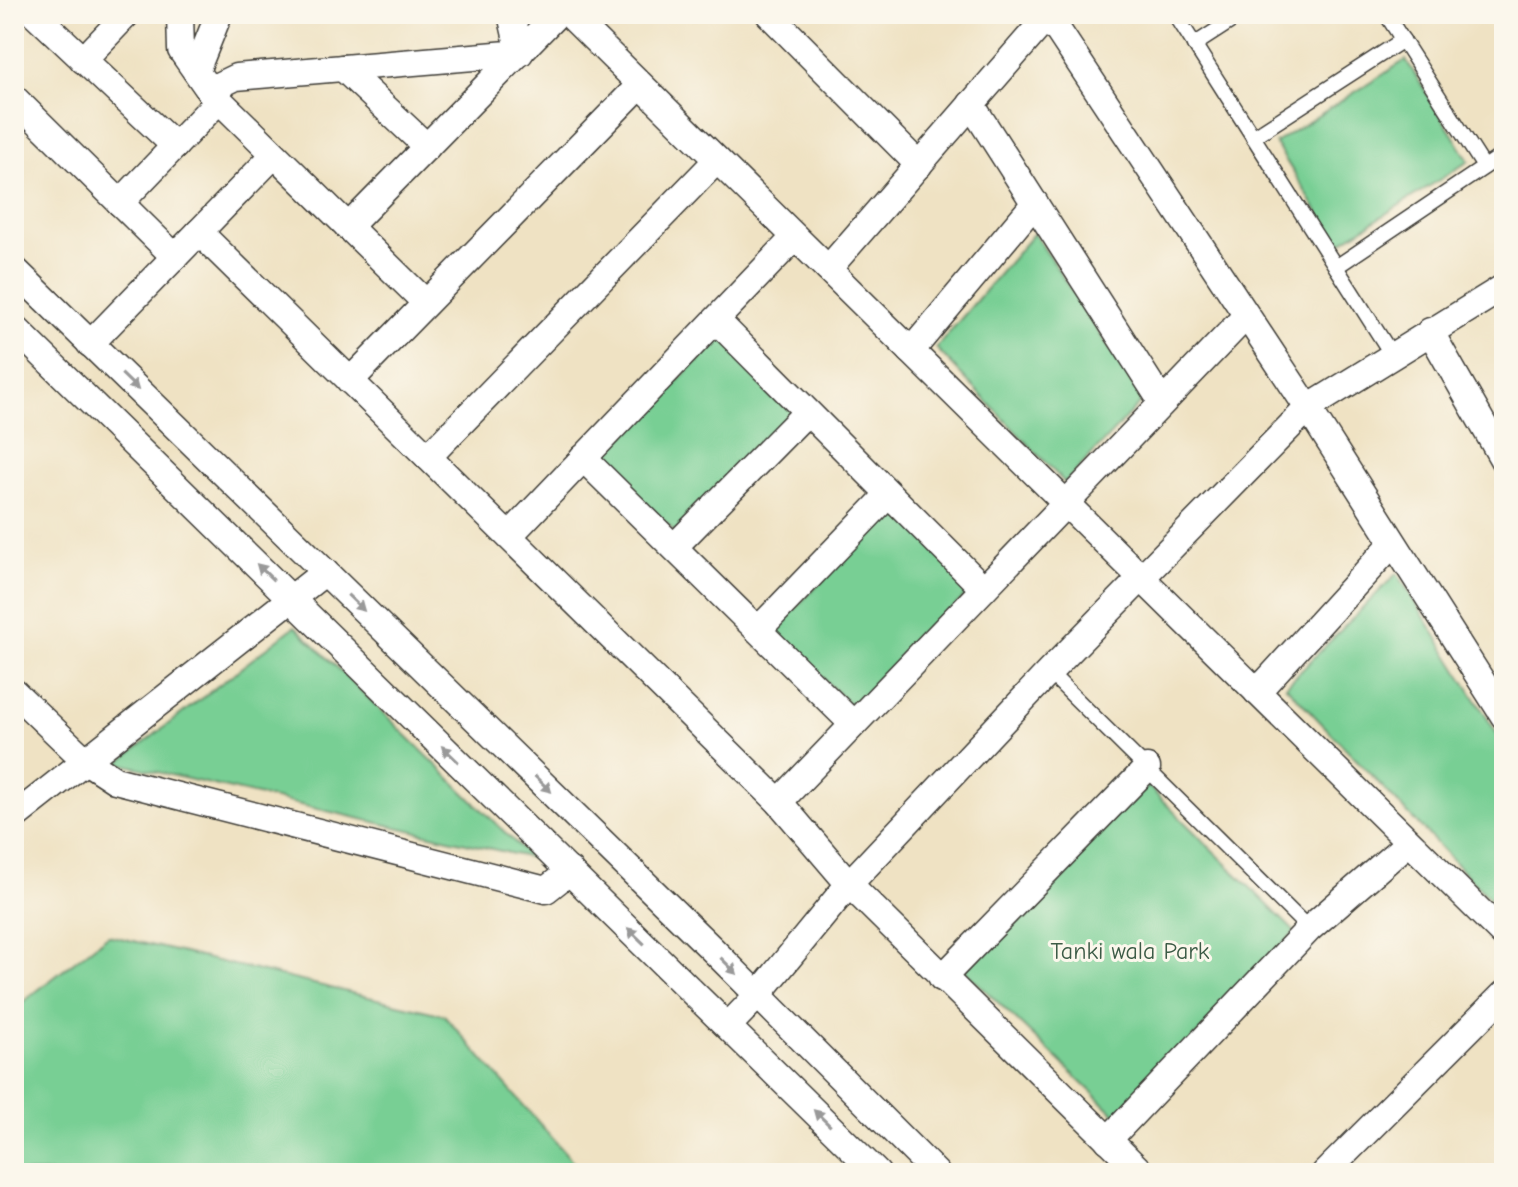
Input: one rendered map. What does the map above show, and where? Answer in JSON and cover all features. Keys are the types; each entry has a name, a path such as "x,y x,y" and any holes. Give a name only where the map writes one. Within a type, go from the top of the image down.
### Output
{"street":[{"path":"35,14 175,146"},
{"path":"83,60 127,14"},
{"path":"180,14 181,50 208,87 273,156 426,303"},
{"path":"120,203 175,146 208,87 219,14"},
{"path":"511,14 520,53"},
{"path":"348,227 557,14"},
{"path":"569,14 1504,935"},
{"path":"769,14 919,165"},
{"path":"828,269 1048,15 1308,408 1504,716"},
{"path":"208,87 236,77 520,53"},
{"path":"343,68 427,147"},
{"path":"350,381 640,85"},
{"path":"14,98 175,257"},
{"path":"971,104 1162,402"},
{"path":"90,344 273,156"},
{"path":"428,457 717,160"},
{"path":"911,351 1035,203"},
{"path":"199,232 779,802 849,884 1142,1173"},
{"path":"509,536 795,237"},
{"path":"14,269 758,995 936,1173"},
{"path":"728,1026 758,995 849,884 1049,672 1308,408 1504,287"},
{"path":"779,802 1245,317"},
{"path":"716,320 983,588"},
{"path":"14,327 877,1173"},
{"path":"1430,331 1504,461"},
{"path":"674,547 807,412"},
{"path":"583,458 853,724"},
{"path":"758,630 889,494"},
{"path":"1257,692 1392,544"},
{"path":"14,817 325,572"},
{"path":"14,692 86,761 115,780 546,890 570,871"},
{"path":"942,978 1147,768"},
{"path":"1108,1140 1309,929 1409,842"},
{"path":"1325,1173 1504,994"}],"lane":[{"path":"1175,14 1392,355"},
{"path":"1194,45 1242,14"},
{"path":"1386,14 1484,167"},
{"path":"1253,137 1403,40"},
{"path":"1336,267 1504,154"},
{"path":"1049,672 1309,929"}],"green space":[{"path":"1406,60 1469,161 1338,244 1275,143"},
{"path":"1034,233 1143,400 1065,483 936,348"},
{"path":"721,337 796,411 676,533 601,459"},
{"path":"893,508 973,588 854,709 774,630"},
{"path":"1397,573 1504,745 1504,914 1286,686"},
{"path":"295,626 531,858 118,763"},
{"name":"Tanki wala Park","path":"1143,781 1295,932 1118,1117 964,970"},
{"path":"108,935 444,1015 583,1173 14,1173 14,1009"}]}
